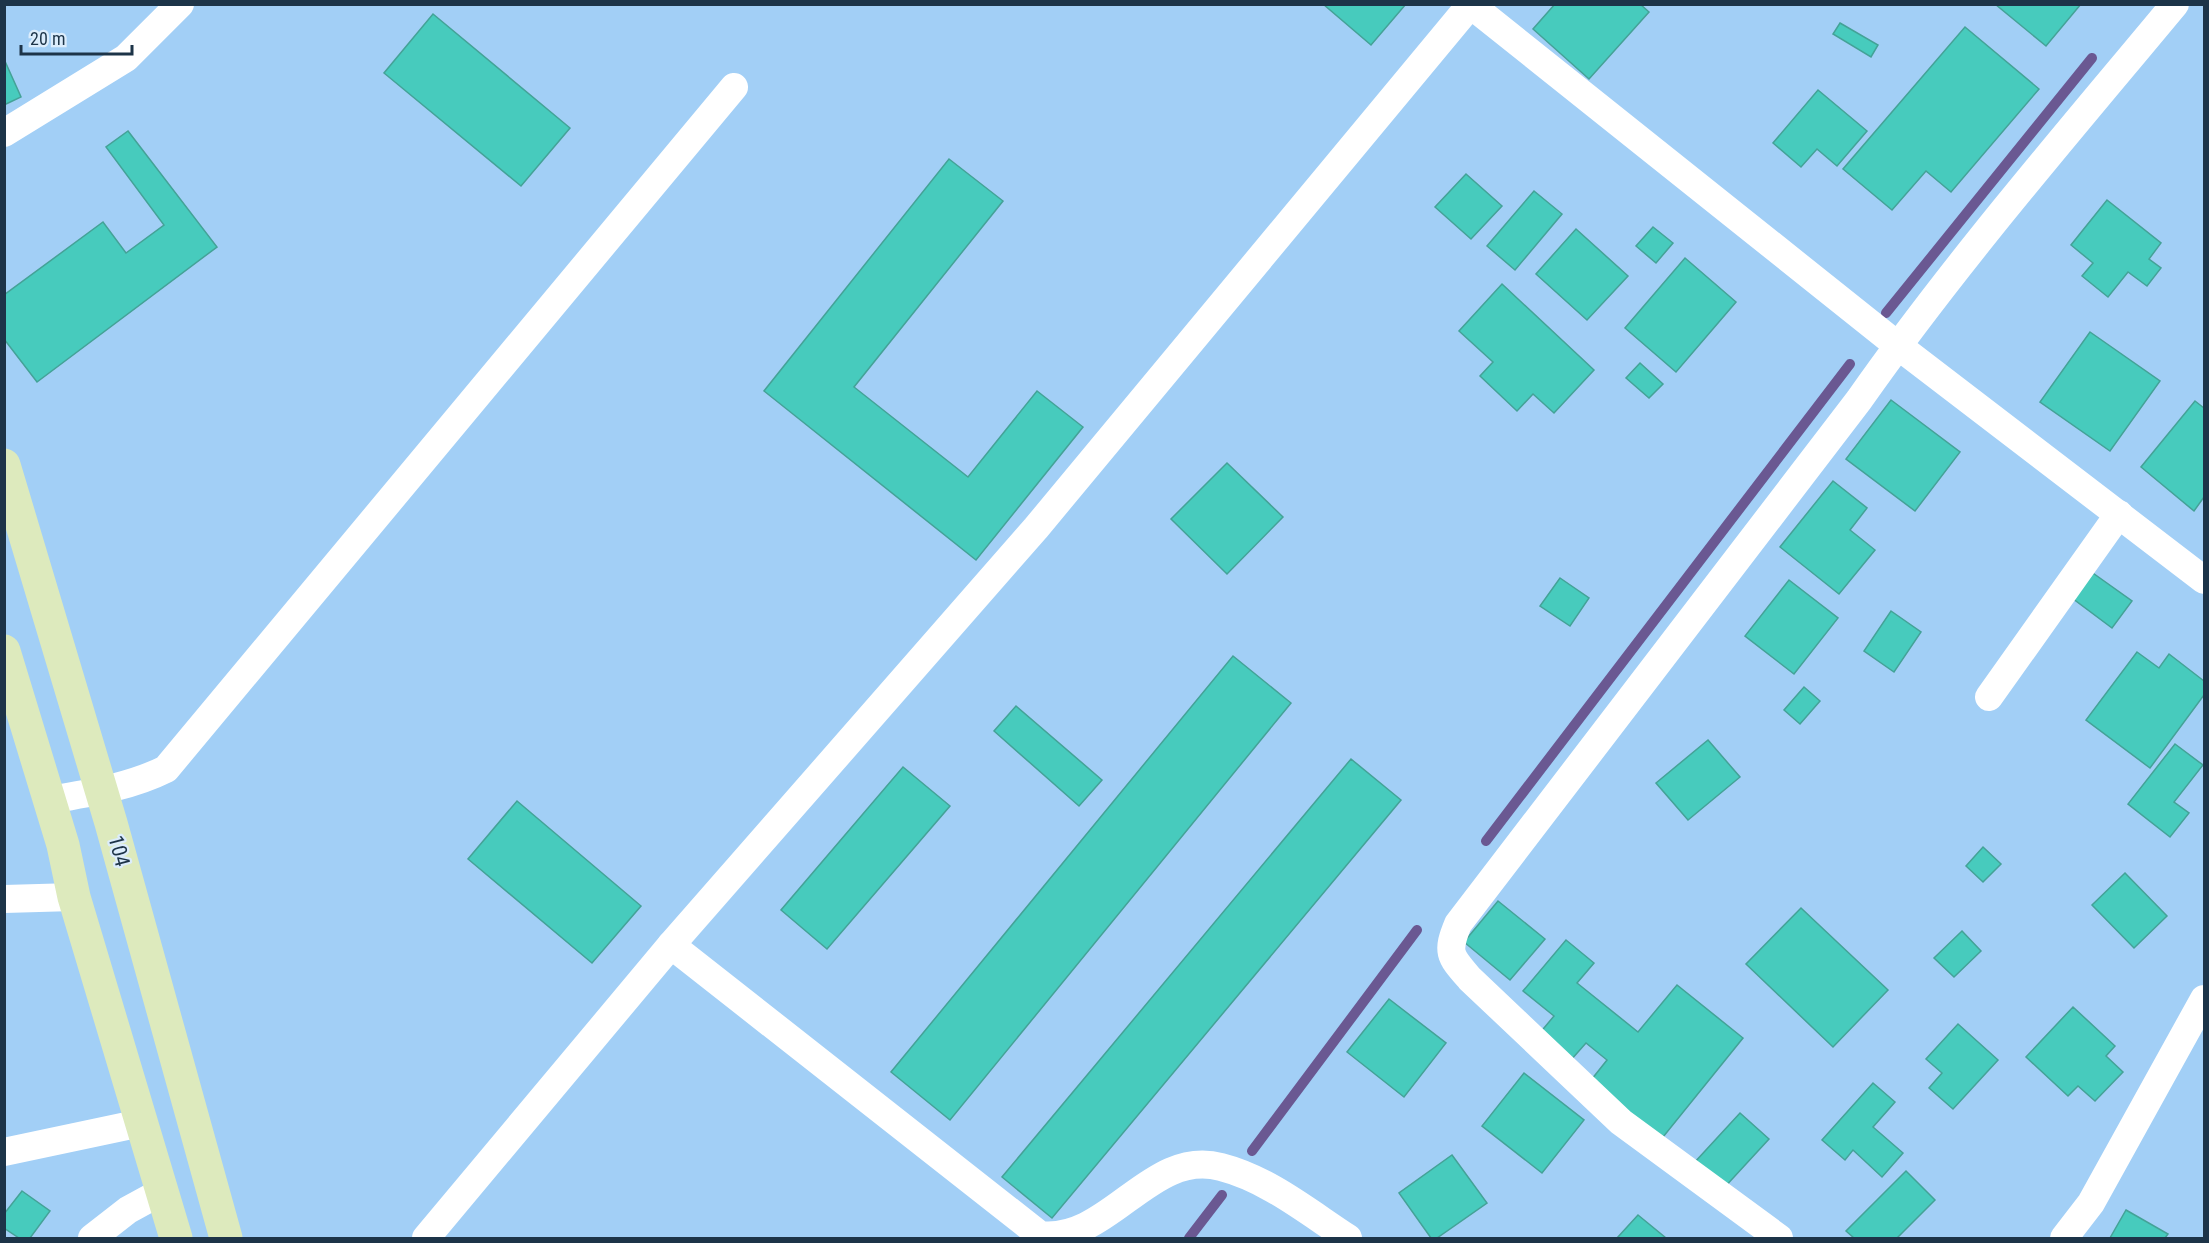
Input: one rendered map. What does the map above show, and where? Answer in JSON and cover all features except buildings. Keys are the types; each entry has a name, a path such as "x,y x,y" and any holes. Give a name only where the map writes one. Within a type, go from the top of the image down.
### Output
{"street":[{"path":"4,133 126,58 180,4"},
{"path":"1779,1239 1621,1122 1470,979 1455,962 1450,944 1458,924 1816,456 1897,345 2026,183 2175,4"},
{"path":"426,1239 671,945 1036,528 1471,5 1897,345 2205,580"},
{"path":"50,800 101,791 149,778 166,769 734,87"},
{"name":"104","path":"4,465 101,791 226,1239"},
{"path":"1989,697 2119,514"},
{"path":"4,651 50,800 63,845 74,897 176,1239"},
{"path":"4,898 74,897"},
{"path":"671,945 1040,1235 1053,1238 1068,1236 1098,1223 1164,1177 1181,1168 1199,1164 1220,1166 1270,1186 1348,1239"},
{"path":"2064,1239 2091,1203 2200,1016"},
{"path":"4,1152 141,1123"},
{"path":"92,1239 128,1210 161,1192"}],"waterway":[{"path":"1886,313 2092,58"},
{"path":"1486,841 1850,364"},
{"path":"1252,1151 1417,930"},
{"path":"1189,1238 1222,1195"}]}
